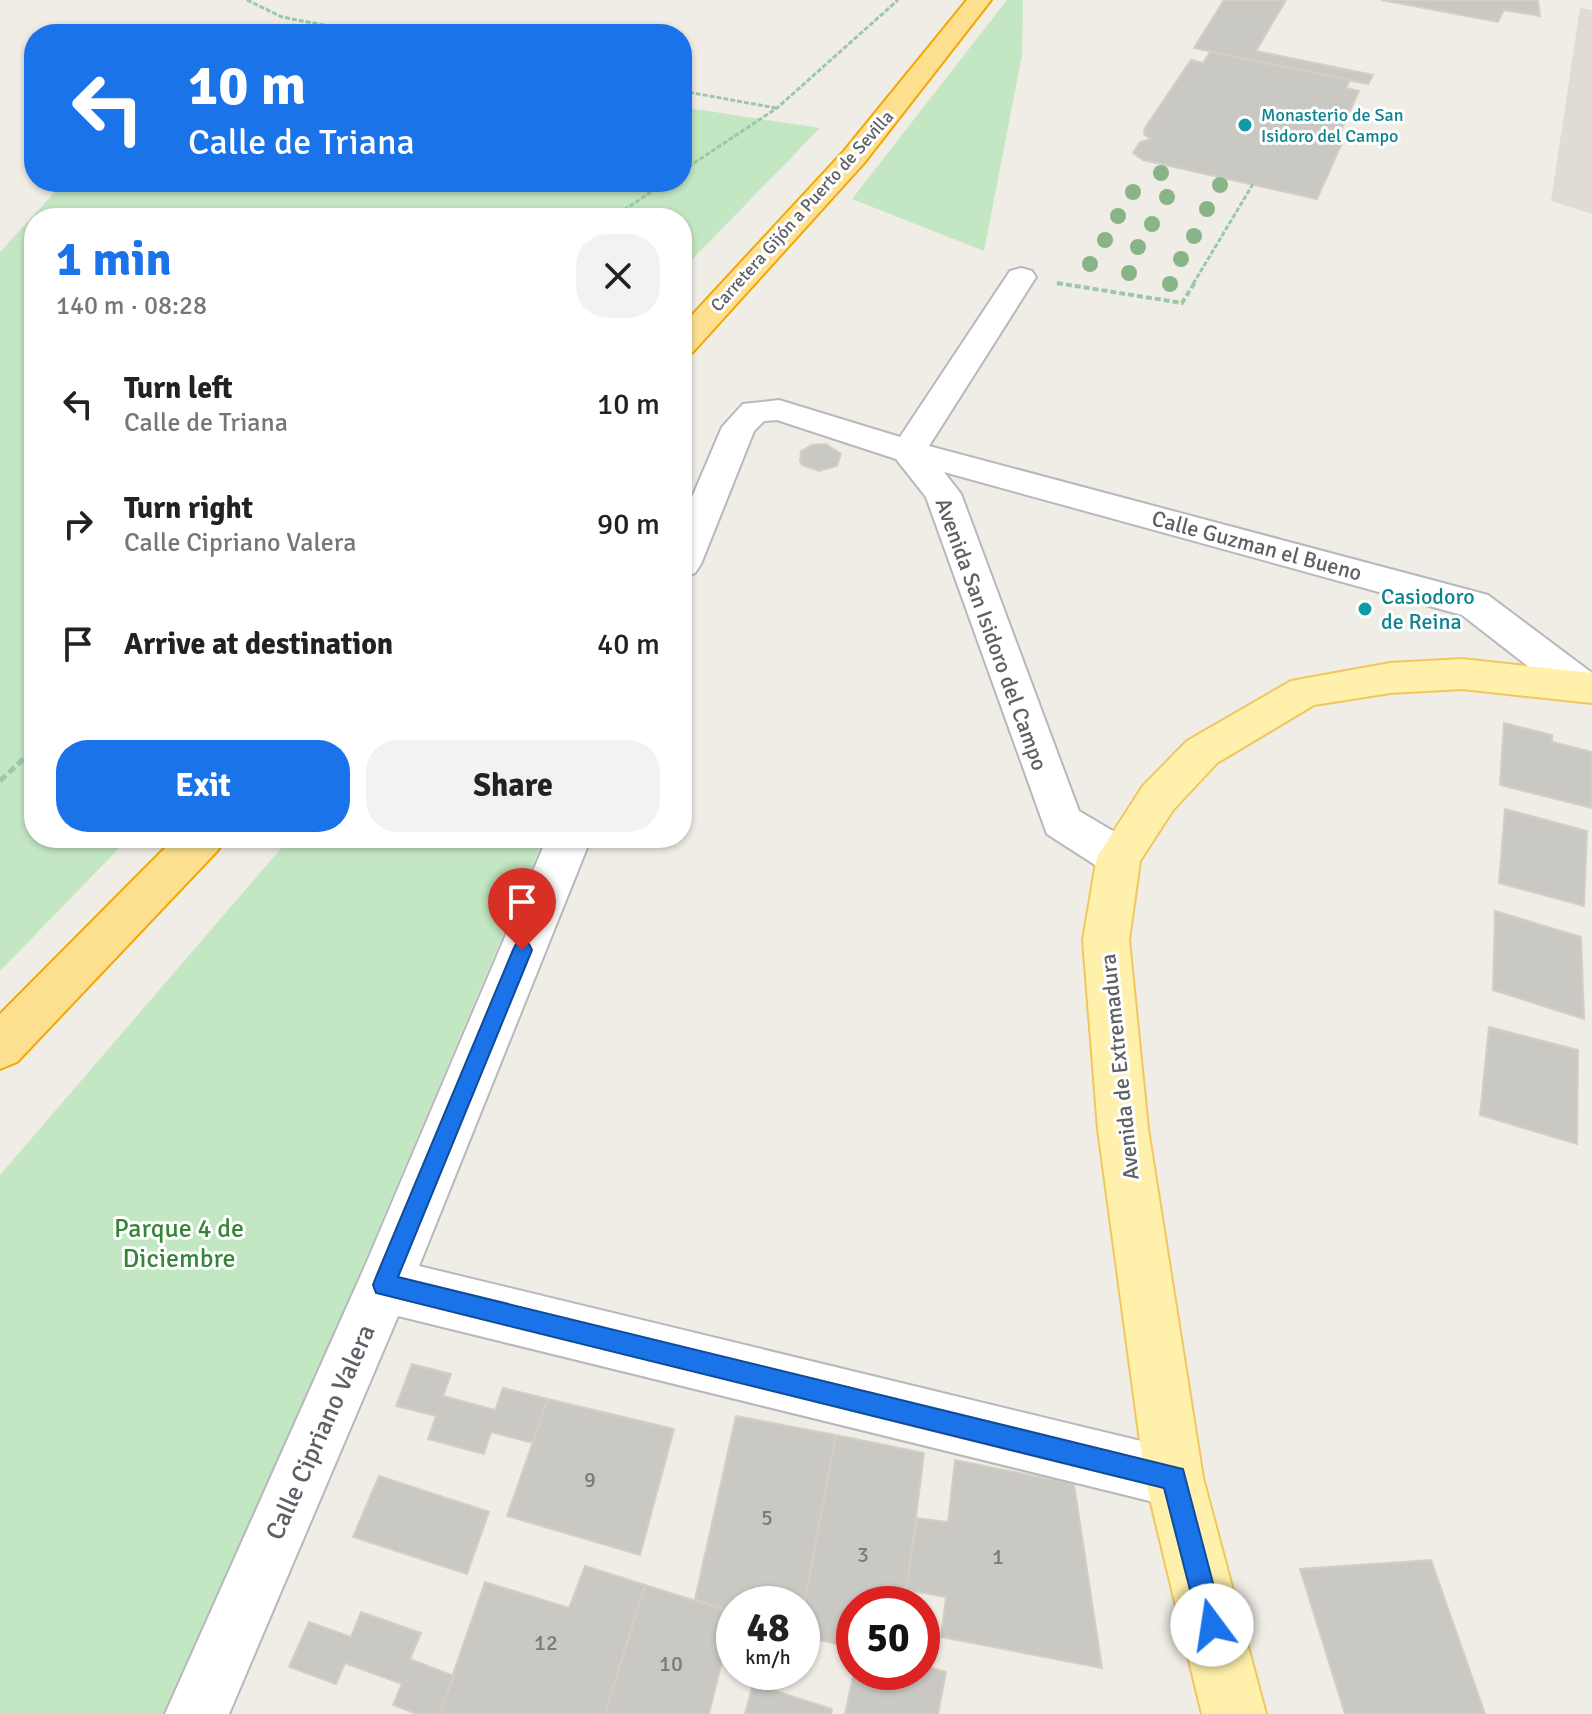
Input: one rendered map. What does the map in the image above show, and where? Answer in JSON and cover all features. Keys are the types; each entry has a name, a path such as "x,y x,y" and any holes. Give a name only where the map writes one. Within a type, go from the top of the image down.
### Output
{"highway":[{"name":"Carretera Gijón a Puerto de Sevilla","path":"692,334 854,157 979,0"},
{"path":"0,1047 193,848"}],"main road":[{"name":"Avenida de Extremadura","path":"1234,1714 1174,1478 1123,1129 1106,940 1119,857 1158,798 1202,752 1305,692 1390,678 1462,674 1588,687"}],"street":[{"path":"692,540 739,427 755,411 779,410 908,451 1021,277"},
{"name":"Calle Guzman el Bueno","path":"908,451 1475,605 1588,687"},
{"name":"Avenida San Isidoro del Campo","path":"908,451 943,494 1062,822 1119,857"},
{"name":"Calle Cipriano Valera","path":"197,1714 384,1285 565,848"},
{"path":"384,1285 1174,1478"}],"path":[{"path":"247,0 282,17 318,24"},
{"path":"692,164 777,108 898,0"},
{"path":"692,93 777,108"},
{"path":"1021,277 1182,303 1253,184"},
{"path":"627,208 651,192"},
{"path":"0,781 24,758"}],"shaded area":[{"path":"1580,8 1592,10 1592,214 1551,201"}],"green space":[{"path":"1007,0 1023,0 1022,55 984,251 852,199"},
{"path":"692,109 820,128 692,260 692,208 40,208 55,192 692,192"},
{"path":"24,226 24,848 119,848 0,971 0,252"},
{"name":"Parque 4 de Diciembre","path":"281,848 540,848 173,1714 0,1714 0,1175"}],"building":[{"path":"1224,0 1286,0 1256,51 1373,75 1368,84 1194,48"},
{"path":"1381,0 1538,0 1540,16 1504,10 1498,22"},
{"name":"Monasterio de San Isidoro del Campo","path":"1210,52 1350,80 1346,88 1359,91 1336,142 1342,143 1317,199 1143,160 1133,153 1140,142 1151,139 1144,134 1145,128 1191,60 1203,63"},
{"path":"826,444 841,454 837,466 819,471 802,465 801,451 812,445"},
{"path":"1504,723 1552,735 1552,742 1592,752 1592,808 1500,785"},
{"path":"1505,809 1587,831 1584,906 1499,883"},
{"path":"1495,911 1581,937 1584,1019 1493,990"},
{"path":"1489,1027 1578,1050 1577,1144 1480,1115"},
{"path":"412,1364 451,1374 443,1396 495,1410 503,1388 548,1399 533,1443 491,1432 484,1454 428,1439 436,1416 396,1406"},
{"path":"548,1399 674,1429 640,1555 507,1516"},
{"path":"736,1416 836,1435 808,1586 716,1586 716,1607 695,1599"},
{"path":"836,1435 924,1453 907,1586 836,1586 836,1644 820,1640 820,1586 808,1586"},
{"path":"955,1460 1074,1484 1102,1668 941,1637 946,1597 940,1596 940,1586 907,1586 917,1518 948,1522"},
{"path":"379,1476 489,1512 467,1574 353,1537"},
{"path":"1431,1560 1485,1714 1345,1714 1300,1569"},
{"path":"585,1566 645,1585 605,1714 439,1714 485,1582 569,1608"},
{"path":"645,1585 716,1607 716,1686 709,1714 605,1714"},
{"path":"361,1612 421,1633 410,1659 454,1676 439,1714 417,1714 393,1705 402,1684 345,1663 336,1684 289,1667 309,1622 351,1637"},
{"path":"940,1670 946,1672 938,1714 845,1714 850,1690 940,1690"},
{"path":"751,1690 772,1690 832,1709 831,1714 745,1714"}],"place":[{"name":"Monasterio de San Isidoro del Campo","path":"1245,125"},
{"name":"Casiodoro de Reina","path":"1365,609"}],"route":[{"path":"522,950 384,1285 1174,1478 1212,1625"}]}
